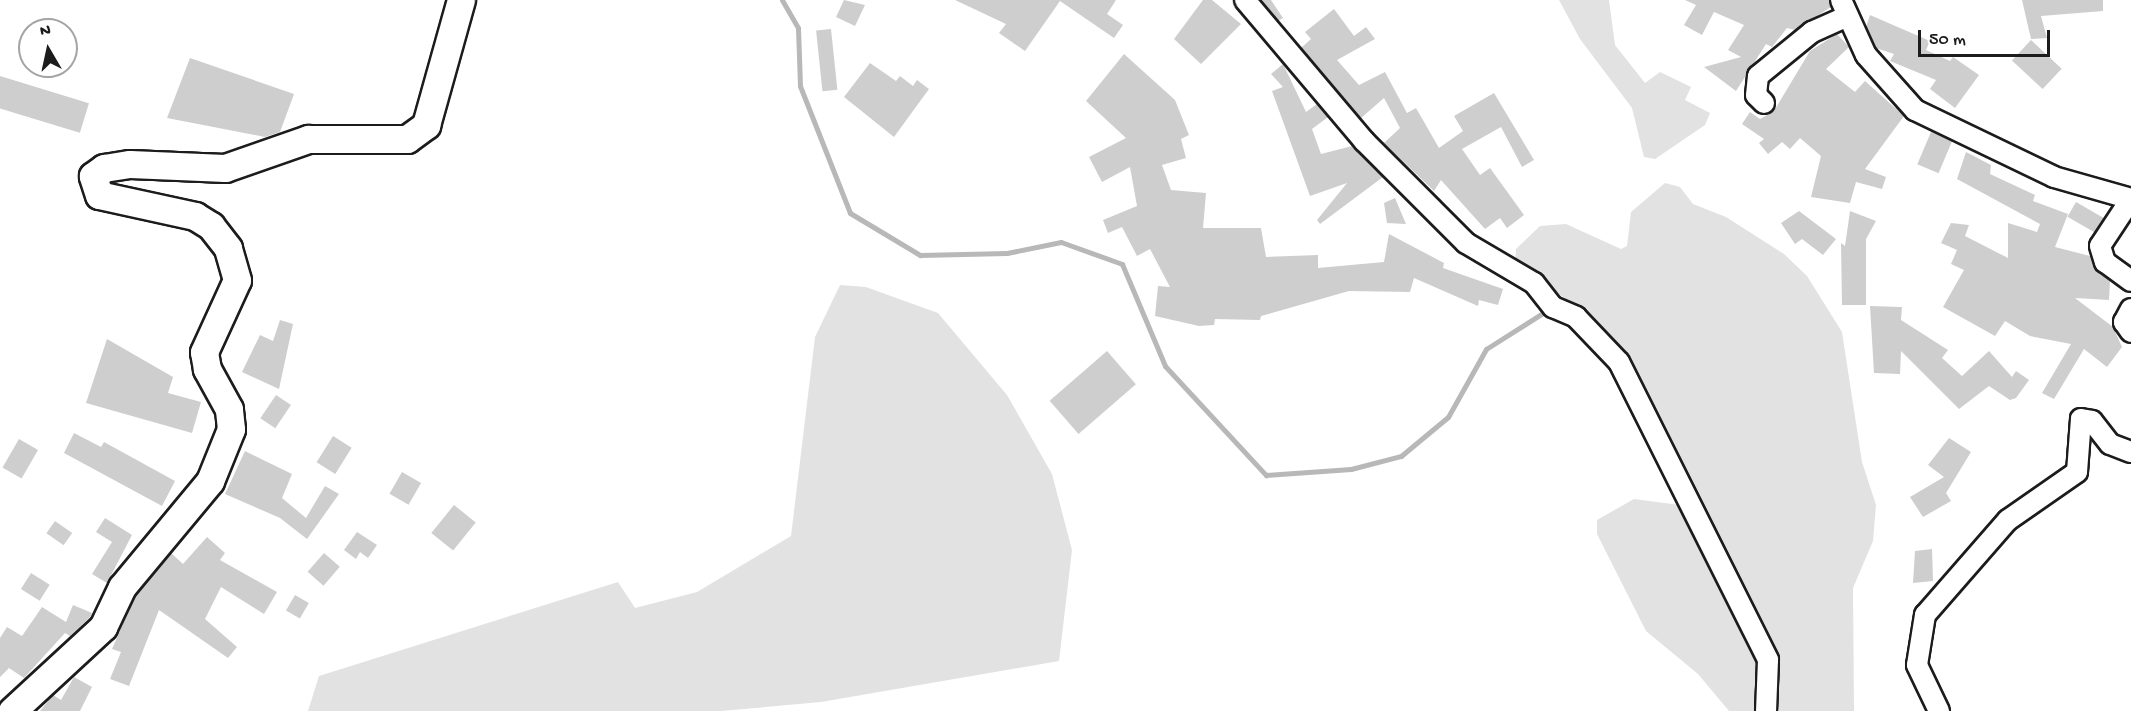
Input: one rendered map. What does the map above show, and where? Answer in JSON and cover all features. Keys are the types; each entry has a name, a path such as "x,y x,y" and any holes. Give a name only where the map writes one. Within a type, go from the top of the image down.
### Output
{"street":[{"path":"12,711 103,627 122,587 210,481 231,429 229,409 207,369 204,352 237,280 228,248 212,226 195,216 99,195 93,176 104,168 130,164 225,168 308,139 407,139 429,118 461,0"},
{"path":"1245,0 1364,141 1466,243 1534,283 1553,307 1576,317 1619,362 1768,660 1766,711"},
{"path":"1764,103 1756,95 1758,76 1794,44 1844,8 1866,55 1915,110 2054,177 2131,199 2100,246 2105,262 2131,281"},
{"path":"2131,309 2124,322 2131,332"},
{"path":"1939,711 1917,665 1925,615 2008,520 2077,472 2081,419 2092,421 2110,444 2131,452"}],"shaded area":[{"path":"1559,0 1609,0 1615,45 1645,83 1660,72 1691,87 1685,100 1710,113 1705,125 1655,159 1644,157 1632,108 1580,39"},
{"path":"1665,183 1680,187 1693,204 1726,217 1784,254 1807,276 1842,332 1862,462 1876,505 1873,541 1853,588 1854,711 1729,711 1698,674 1646,631 1597,534 1597,520 1634,499 1680,505 1706,550 1722,543 1631,368 1566,299 1515,263 1516,249 1540,226 1566,224 1621,249 1627,246 1631,212"},
{"path":"840,285 866,287 938,313 1007,395 1052,474 1072,550 1059,661 821,702 721,711 308,711 319,676 618,582 635,608 697,592 791,536 815,337"}],"building":[{"path":"844,0 865,5 855,26 836,17"},
{"path":"955,0 1116,0 1107,14 1123,25 1114,38 1060,1 1025,51 999,33 1006,24"},
{"path":"1203,0 1212,0 1241,24 1201,64 1174,39"},
{"path":"1261,0 1271,0 1283,18 1278,21"},
{"path":"1685,0 1829,0 1831,7 1795,30 1787,28 1772,47 1766,44 1736,91 1704,67 1741,57 1728,50 1744,25 1714,12 1702,35 1684,25 1696,5"},
{"path":"2022,0 2103,0 2103,11 2041,16 2047,38 2031,39"},
{"path":"1334,9 1354,36 1366,27 1375,39 1337,60 1359,85 1385,72 1407,113 1416,108 1439,148 1463,131 1454,116 1494,93 1534,160 1522,167 1501,127 1462,149 1480,175 1490,168 1524,215 1507,228 1500,218 1485,229 1441,180 1434,191 1384,143 1400,128 1384,98 1361,118 1353,110 1301,48 1311,39 1305,32"},
{"path":"1870,15 1930,41 1926,50 1950,61 1953,57 1979,75 1955,108 1930,89 1936,80 1890,61 1894,54 1876,48 1866,27"},
{"path":"831,29 837,90 822,91 816,31"},
{"path":"1837,34 1849,47 1826,69 1855,92 1865,81 1904,116 1865,169 1886,177 1882,189 1856,182 1850,203 1811,197 1821,156 1800,138 1790,149 1782,142 1768,154 1759,143 1764,139 1742,124 1750,112 1760,119 1774,111 1810,51"},
{"path":"2031,40 2062,69 2043,89 2012,60"},
{"path":"1124,54 1175,100 1189,135 1181,139 1186,158 1162,165 1171,190 1206,193 1203,228 1261,228 1266,257 1318,255 1318,268 1384,262 1389,234 1444,263 1443,268 1503,289 1498,305 1479,300 1478,306 1414,278 1410,292 1349,291 1261,316 1260,320 1215,319 1214,325 1199,326 1155,316 1158,286 1170,287 1150,249 1137,256 1122,227 1108,233 1103,220 1137,206 1130,167 1102,182 1089,157 1126,138 1086,101"},
{"path":"190,58 294,94 280,132 265,137 167,118"},
{"path":"870,63 896,81 900,76 913,86 917,80 929,89 894,137 844,97"},
{"path":"1283,64 1306,112 1317,104 1328,117 1312,129 1321,154 1352,146 1383,177 1320,224 1317,220 1347,183 1310,196 1272,91 1283,87 1271,74"},
{"path":"0,76 89,103 80,133 0,108"},
{"path":"1931,132 1952,141 1938,173 1917,164"},
{"path":"1966,152 1991,165 1990,174 2035,195 2033,201 2068,214 2055,247 2090,256 2110,280 2109,300 2075,298 2113,327 2122,347 2107,367 2084,349 2054,399 2042,393 2071,344 2030,336 2005,321 1995,336 1943,307 1964,270 1951,264 1957,250 1941,243 1951,223 1969,225 1965,236 2008,258 2008,223 2037,232 2040,224 1957,179"},
{"path":"1395,198 1406,224 1387,223 1384,203"},
{"path":"2076,202 2104,218 2095,233 2068,217"},
{"path":"1799,211 1836,239 1823,255 1802,239 1795,244 1781,223"},
{"path":"1850,211 1876,221 1866,239 1866,305 1842,305 1841,243 1845,246"},
{"path":"1870,306 1902,307 1901,320 1948,350 1942,358 1962,376 1989,351 2012,377 2016,371 2029,380 2016,398 2010,400 1989,386 1959,409 1901,351 1900,374 1874,373"},
{"path":"280,320 293,324 279,389 242,372 260,335 273,341"},
{"path":"107,339 173,377 168,393 201,402 192,433 86,403"},
{"path":"1107,351 1136,384 1079,434 1050,401"},
{"path":"276,395 291,405 275,428 260,418"},
{"path":"74,433 101,447 104,442 175,481 162,506 64,453"},
{"path":"333,436 352,448 335,474 317,462"},
{"path":"1949,438 1971,452 1946,493 1951,501 1923,517 1910,497 1944,477 1928,465"},
{"path":"19,439 38,450 22,479 2,468"},
{"path":"245,451 292,474 282,498 306,518 325,486 339,494 307,539 280,518 225,494"},
{"path":"402,472 421,483 409,505 390,494"},
{"path":"454,505 476,523 453,551 431,533"},
{"path":"105,518 132,535 107,583 92,574 112,542 96,532"},
{"path":"55,521 72,533 64,545 46,533"},
{"path":"357,532 377,545 368,558 360,552 356,559 344,550"},
{"path":"207,537 225,553 220,560 277,592 264,614 221,587 205,619 237,647 228,658 159,610 129,686 110,679 121,652 112,649 135,596 171,553 183,564"},
{"path":"1932,549 1933,581 1913,583 1915,551"},
{"path":"324,553 340,567 323,586 308,572"},
{"path":"31,573 50,585 40,601 21,589"},
{"path":"295,595 309,603 300,619 286,611"},
{"path":"73,605 92,613 90,617 70,636 65,633 24,678 9,668 0,677 0,638 7,627 22,636 42,607 66,622"},
{"path":"74,677 92,687 80,711 40,711 53,695 61,700"}],"waterway":[{"path":"782,0 798,28 800,86 850,213 920,255 1007,253 1061,242 1122,264 1165,366 1266,475 1351,469 1401,456 1448,417 1486,349 1549,309"}]}
